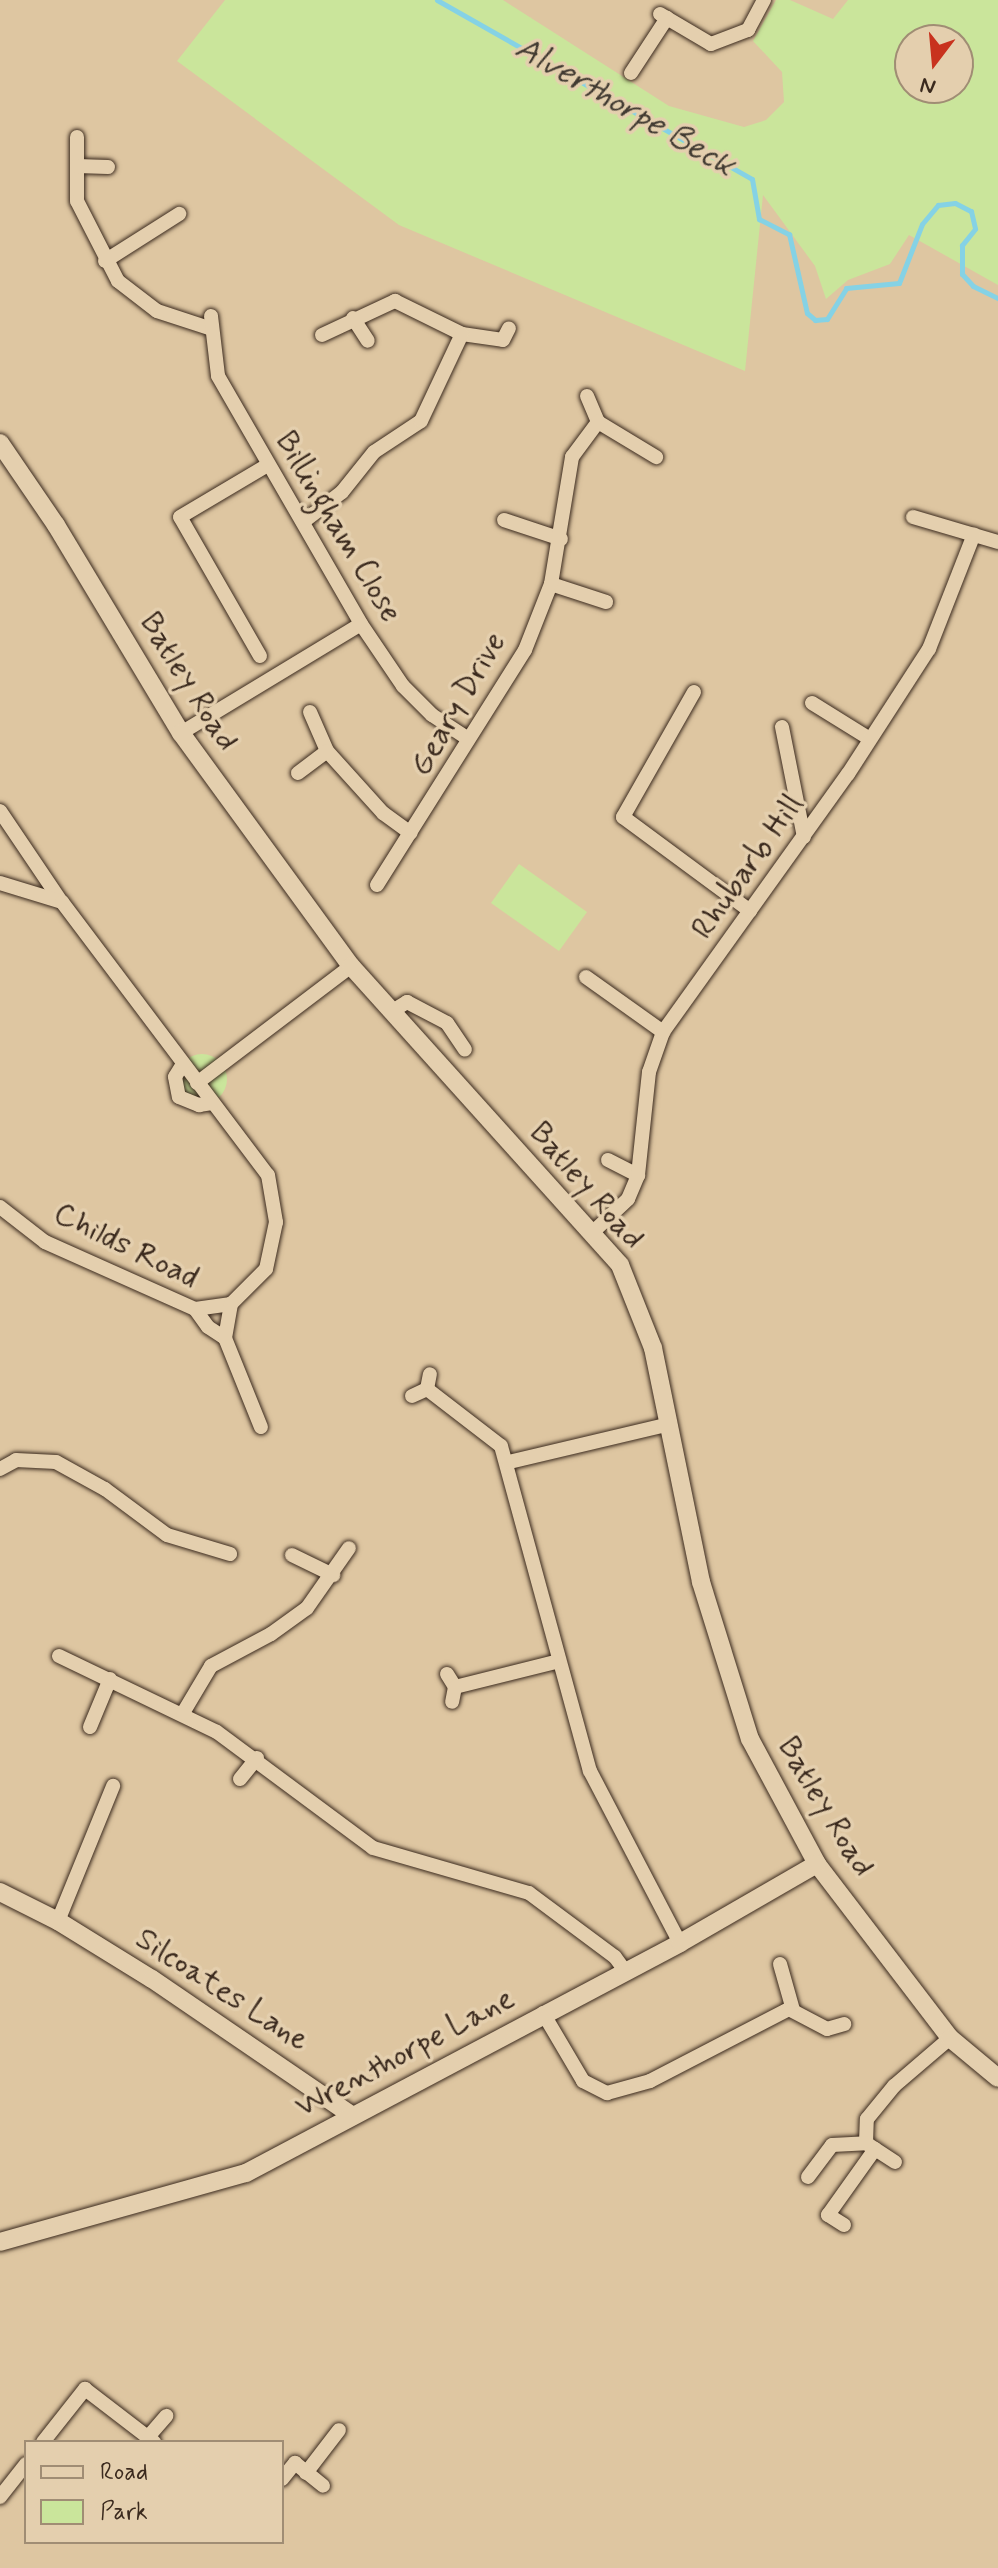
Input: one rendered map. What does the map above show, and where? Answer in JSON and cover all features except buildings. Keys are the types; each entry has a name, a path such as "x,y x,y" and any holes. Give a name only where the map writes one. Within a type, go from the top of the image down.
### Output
{"street":[{"path":"631,73 663,16 711,44 748,30 764,0"},
{"path":"77,137 77,201 105,261 179,214"},
{"path":"77,166 108,167"},
{"name":"Billingham Close","path":"105,261 134,296 157,311 210,322 218,376 266,466 303,522 361,624 403,686 432,715 467,738"},
{"path":"322,335 395,301 462,334 503,340 509,328"},
{"path":"353,318 368,341"},
{"path":"303,522 342,492 374,452 421,421 462,334"},
{"path":"587,396 598,422 656,457"},
{"name":"Geary Drive","path":"377,885 441,791 467,738 508,683 551,584 561,539 572,457 598,422"},
{"name":"Batley Road","path":"0,443 56,525 181,733 351,966 620,1265 653,1348 666,1425 701,1582 750,1739 817,1864 950,2038 998,2078"},
{"path":"260,656 180,517 266,466"},
{"path":"913,517 998,542"},
{"path":"504,520 561,539"},
{"name":"Rhubarb Hill","path":"593,1232 628,1199 638,1175 649,1072 663,1032 804,837 929,649 974,534"},
{"path":"551,584 606,602"},
{"path":"181,733 361,624"},
{"path":"694,692 623,817 750,911"},
{"path":"812,703 870,739"},
{"path":"310,712 327,751 383,813 411,833"},
{"path":"782,727 804,837"},
{"path":"298,773 327,751"},
{"path":"0,811 35,867 268,1175 276,1222 266,1269 231,1304 225,1338"},
{"path":"24,887 35,867"},
{"path":"0,883 24,887 62,902"},
{"path":"197,1083 351,966"},
{"path":"586,977 663,1032"},
{"path":"391,1012 407,1002 447,1023 465,1050"},
{"path":"183,1064 175,1077 179,1097 199,1105 212,1103"},
{"path":"608,1160 638,1175"},
{"name":"Childs Road","path":"0,1207 45,1242 195,1309 208,1327 225,1338 261,1427"},
{"path":"195,1309 231,1304"},
{"path":"427,1389 430,1374"},
{"path":"412,1396 427,1389"},
{"path":"427,1389 501,1446 509,1462 590,1771 680,1943"},
{"path":"509,1462 666,1425"},
{"path":"0,1469 16,1460 56,1462 105,1489 167,1535 225,1548"},
{"path":"167,1535 174,1520"},
{"path":"183,1713 211,1666 293,1619 333,1575 349,1548"},
{"path":"292,1555 333,1575"},
{"path":"59,1656 183,1713 257,1758 373,1848 529,1893 615,1957 625,1971"},
{"path":"451,1688 559,1661"},
{"path":"90,1727 110,1679"},
{"path":"240,1779 257,1758"},
{"path":"58,1921 113,1786"},
{"name":"Wrenthorpe Lane","path":"0,2242 246,2173 350,2114 680,1943 817,1864"},
{"name":"Silcoates Lane","path":"0,1892 58,1921 350,2114"},
{"path":"780,1964 793,2010 827,2029 844,2024"},
{"path":"543,2013 583,2081 614,2093 650,2081 793,2010"},
{"path":"844,2225 828,2215 869,2150 867,2119 894,2086 950,2038"},
{"path":"808,2177 832,2145 869,2150 895,2162"},
{"path":"45,2440 85,2389 151,2440 166,2416"},
{"path":"306,2473 339,2430"},
{"path":"284,2477 295,2463 323,2486"},
{"path":"0,2497 24,2467"}],"green space":[{"path":"225,0 503,0 669,106 744,127 766,120 784,102 782,72 753,41 776,0 790,0 833,19 848,0 998,0 998,285 909,235 890,264 848,280 826,299 815,266 763,195 745,371 399,225 177,61"},
{"path":"519,864 587,912 559,951 491,903"},
{"path":"202,1054 219,1062 227,1079 219,1096 202,1104 185,1096 177,1079 185,1062"}],"waterway":[{"name":"Alverthorpe Beck","path":"437,0 752,179 759,219 789,234 807,313 815,320 827,319 846,288 899,283 922,224 938,205 955,203 971,211 975,229 962,245 962,274 973,286 998,298"}]}
